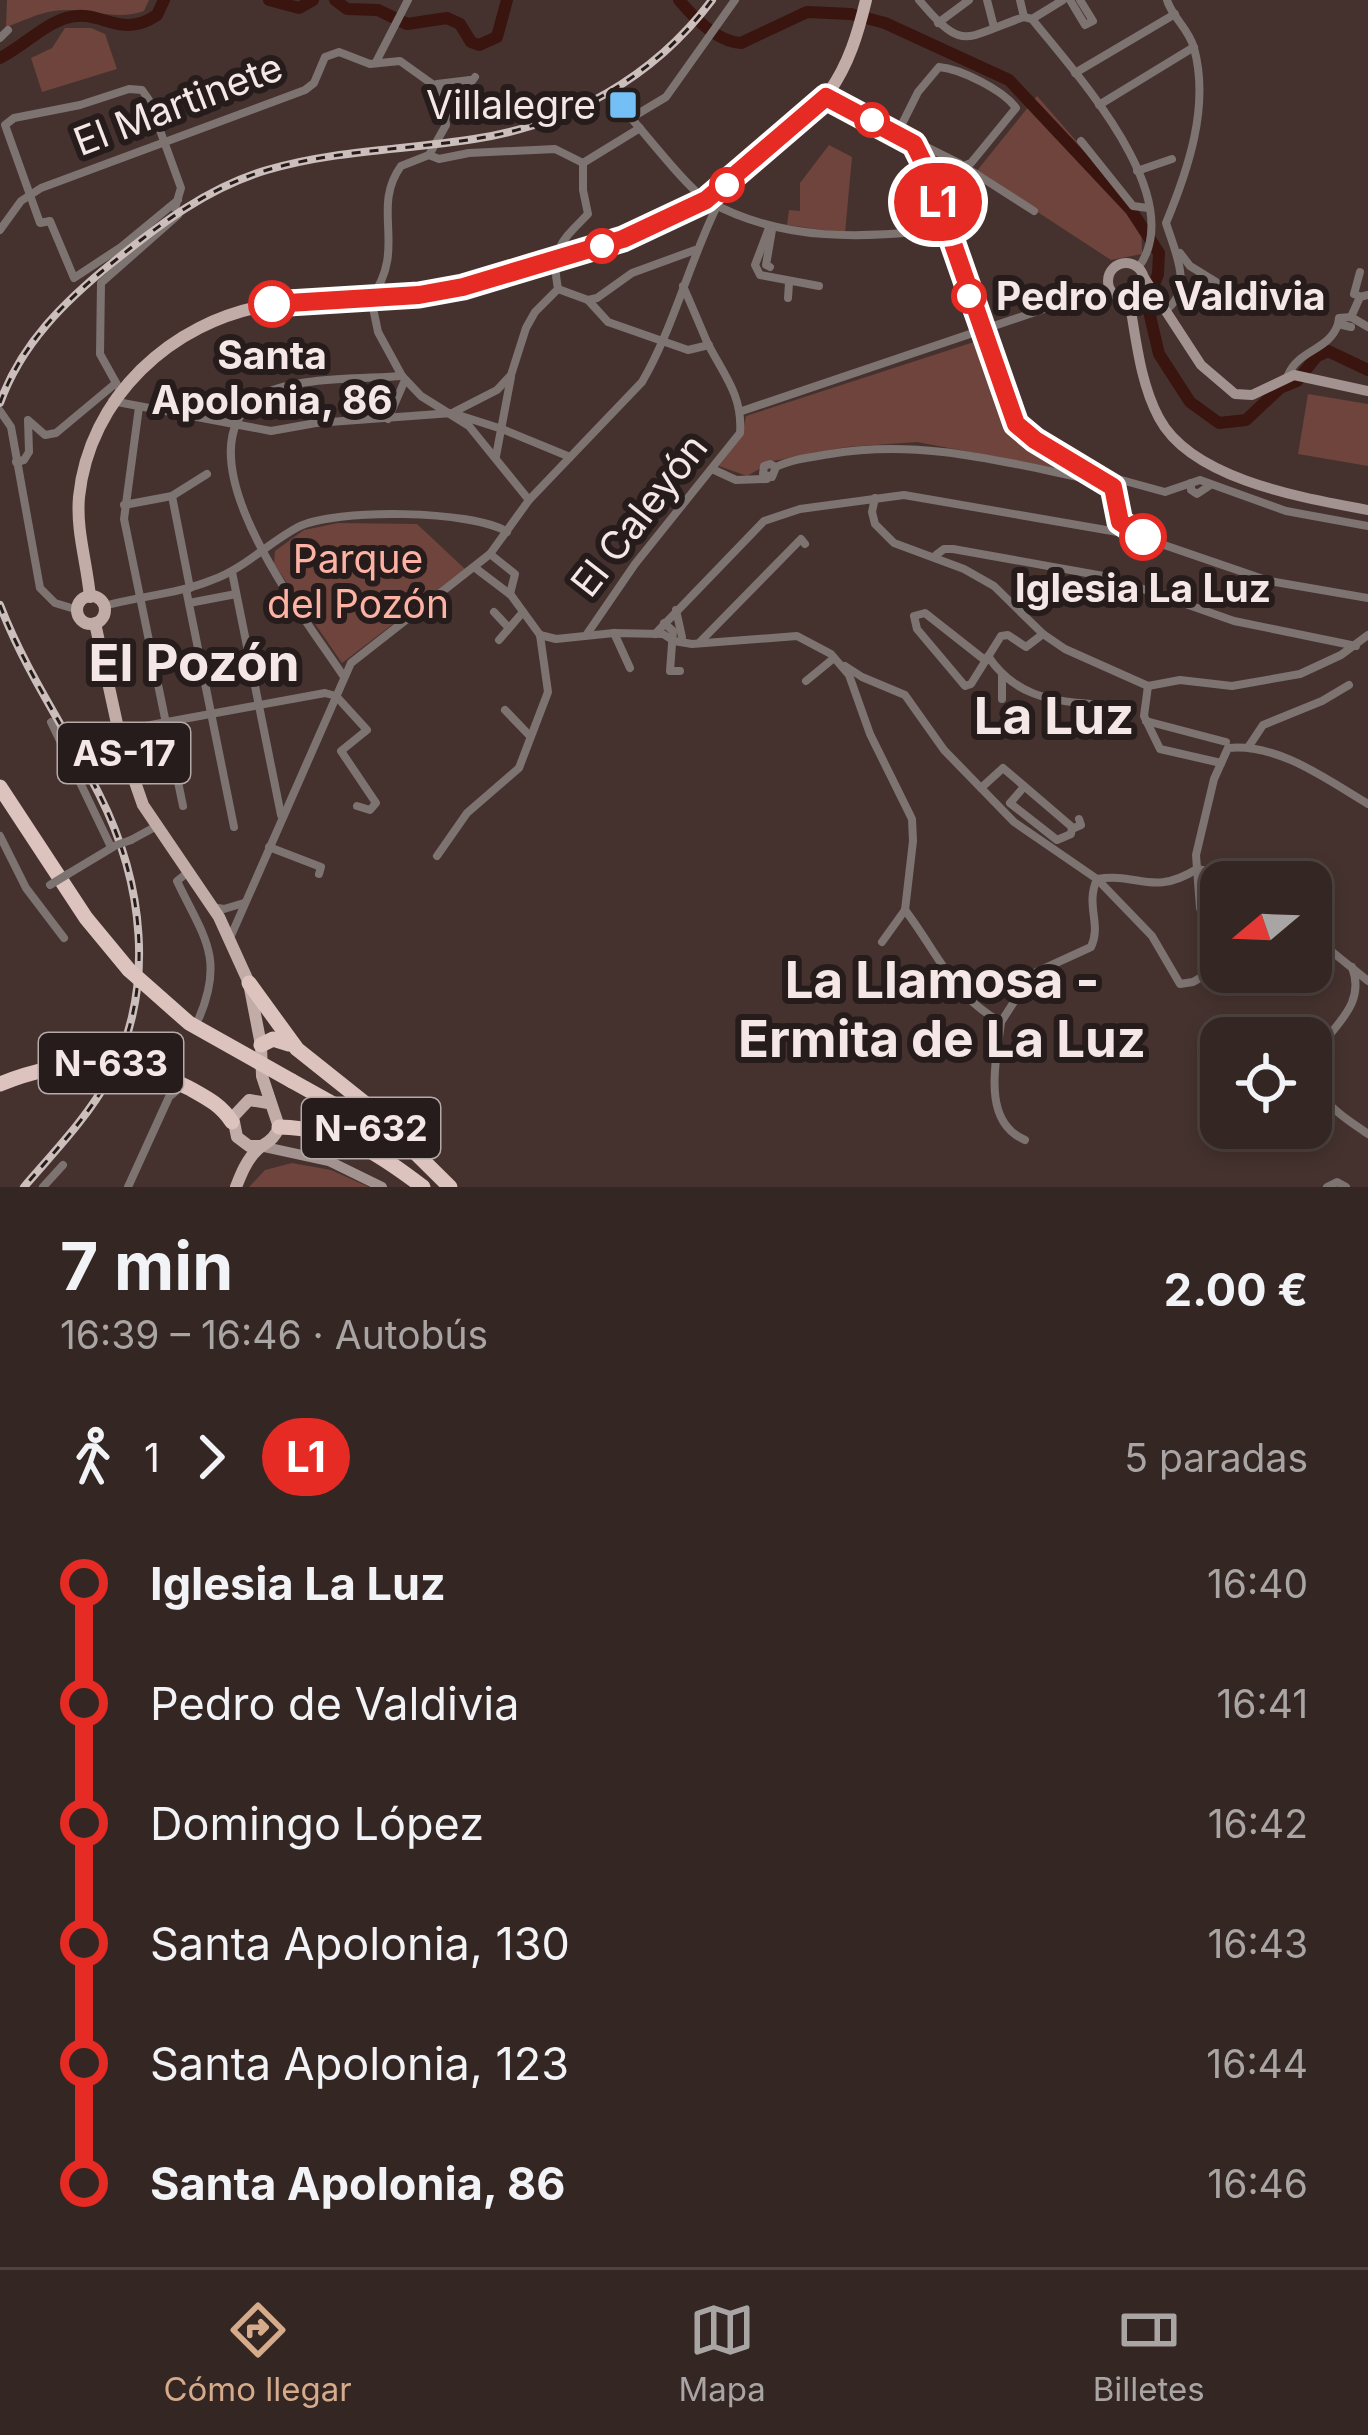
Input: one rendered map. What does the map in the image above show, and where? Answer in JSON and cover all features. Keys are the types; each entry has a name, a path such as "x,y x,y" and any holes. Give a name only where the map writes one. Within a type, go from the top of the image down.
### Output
{"highway":[{"name":"N-632","path":"0,787 86,918 129,970 189,1023 355,1116 445,1187"},
{"path":"249,983 297,1049 366,1104 445,1187"},
{"path":"261,1045 273,1039 297,1049"},
{"name":"N-633","path":"0,1084 27,1073 81,1063 137,1067 217,1103 232,1122"},
{"name":"N-633","path":"217,1103 244,1103"},
{"path":"279,1128 324,1130 350,1138 423,1187"}],"main road":[{"path":"90,596 78,610 82,620 95,623 104,615 104,606 90,596 79,499 92,441 116,391 171,346 216,320 271,304 463,287 623,239 712,202 826,97 842,72 863,14"},
{"name":"AS-17","path":"95,623 130,775 155,827 230,938 249,983 262,1076 279,1128"},
{"path":"244,1168 242,1143 232,1122 262,1076"},
{"path":"244,1103 268,1103"},
{"path":"236,1187 244,1168 279,1128"},
{"path":"242,1143 260,1147"}],"street":[{"path":"376,64 409,0"},
{"path":"735,0 666,97 632,118 640,128 712,202 771,228 846,237 946,229"},
{"path":"919,0 950,35 962,38 1028,18 1066,0 1085,25 1093,21 1080,0"},
{"path":"938,23 969,0"},
{"path":"987,0 994,28"},
{"path":"1021,0 1028,18 1124,138 1137,171 1150,223 1147,280 1140,293 1129,299 1114,295 1109,287 1112,269 1130,264 1147,280 1201,365 1235,394 1257,394 1291,375 1368,392"},
{"path":"1167,0 1194,47 1198,85 1195,128 1182,188 1166,223 1180,265 1179,292 1175,304 1167,309"},
{"path":"1075,73 1175,14"},
{"path":"0,38 8,30"},
{"path":"1099,105 1194,47"},
{"name":"El Martinete","path":"28,195 305,90 332,53 376,64 400,62 436,84"},
{"path":"897,134 918,92 939,67 963,71 1003,93 1015,112 963,166"},
{"path":"436,84 473,78 446,116"},
{"path":"436,84 442,91 446,125 429,155 401,166 392,178 387,197 387,273 371,298 379,332 404,378 421,396 469,426 529,500"},
{"path":"177,207 74,278 50,221 40,223 5,125 14,118 136,88 149,100 181,188 177,207 100,283 100,355 116,391 139,406 272,431 452,413 497,390 511,375"},
{"path":"826,97 934,150 1034,211"},
{"path":"583,163 640,128"},
{"path":"1081,141 1132,206 1148,208"},
{"path":"914,144 1016,424 1105,480 1116,494 1115,509 1124,526 1139,536"},
{"path":"429,155 440,159 555,149 583,163"},
{"path":"922,158 934,150"},
{"path":"1137,171 1172,159"},
{"path":"558,289 554,260 563,237 588,214 583,163"},
{"path":"939,206 975,174"},
{"path":"0,230 28,195"},
{"path":"230,938 351,663 490,554 529,500 642,382 712,202"},
{"path":"770,273 760,275 755,265 771,228"},
{"path":"771,228 766,266 770,273 789,283 819,286"},
{"path":"1174,245 1190,266 1216,282"},
{"path":"558,289 597,298 632,273 696,250"},
{"path":"1351,322 1364,296 1354,294 1360,272"},
{"path":"788,298 789,283"},
{"path":"683,286 709,345 727,369 742,410 1109,287"},
{"path":"496,458 511,375 526,328 558,289"},
{"path":"588,299 608,322 688,350 709,345"},
{"path":"1129,299 1150,399 1169,434 1182,446 1250,482 1368,510"},
{"path":"1291,375 1300,356 1331,340 1339,318 1368,327"},
{"path":"388,419 404,378"},
{"path":"344,677 264,551 232,476 230,445 245,409 263,394 279,388 404,378"},
{"path":"16,462 29,452 28,420 45,434 56,433 116,391"},
{"path":"139,406 124,505 183,806"},
{"name":"El Caleyón","path":"587,634 635,564 740,433 742,410"},
{"path":"0,411 11,427 40,588 55,603 78,610"},
{"path":"452,413 570,457"},
{"path":"0,420 13,443"},
{"path":"712,469 725,477 754,481 766,476 766,465 776,467 850,451 913,447 1114,478 1165,492 1200,480 1286,512 1368,526"},
{"path":"1058,473 1064,457"},
{"path":"124,505 172,496 207,474"},
{"path":"172,496 234,827"},
{"path":"656,634 764,521 800,509 875,498 919,496 1093,526 1139,536 1269,581 1368,598"},
{"path":"872,512 875,498"},
{"path":"860,500 872,512 880,533 894,543 934,556 994,586 1065,649 1148,686 1180,680 1205,685 1252,684 1300,674 1368,635"},
{"path":"1093,526 1105,522 1115,509"},
{"path":"104,606 188,588 232,572 302,525 351,514 470,520 507,532"},
{"path":"695,644 803,542"},
{"path":"934,556 953,549 1082,572 1234,621 1356,646"},
{"path":"490,554 515,574 511,595"},
{"path":"436,856 466,814 519,768 548,692 540,635 511,595 475,567"},
{"path":"232,572 282,817"},
{"path":"189,603 236,594"},
{"path":"676,609 670,671 677,669"},
{"path":"494,612 508,628"},
{"path":"499,640 523,612"},
{"path":"1043,634 1026,647 1008,635 1000,636 987,658 980,675 964,686 917,629 914,616 925,613 987,658 1002,676 1046,701 1091,704"},
{"path":"664,623 675,637"},
{"path":"614,633 630,668"},
{"path":"540,635 556,639 656,634 695,644 797,636 862,677 905,694 944,749 1014,822 1096,879 1152,936 1180,984 1200,978"},
{"path":"806,681 834,658"},
{"path":"834,658 856,690 870,734 912,819 904,910 882,942"},
{"path":"1002,676 1002,699"},
{"path":"856,690 885,685"},
{"path":"1148,686 1145,720 1160,749 1220,763"},
{"path":"1249,746 1263,725 1348,686"},
{"path":"118,731 325,693 336,696 367,730 341,751 376,803 370,810 357,806"},
{"path":"505,710 529,735"},
{"path":"1145,720 1226,742"},
{"path":"51,722 113,847"},
{"path":"1200,908 1198,839 1228,748 1249,746 1296,762 1368,804"},
{"path":"981,788 1004,768 1072,830"},
{"path":"1023,788 1010,803 1057,840 1062,842 1081,825 1079,819"},
{"path":"32,896 155,827"},
{"path":"0,836 32,896 64,938"},
{"path":"269,847 321,867 319,874"},
{"path":"1096,879 1157,885 1200,870"},
{"path":"187,874 177,880 203,935 214,978 199,1018"},
{"path":"1025,1140 1007,1128 1000,1115 994,1066 1000,1022 1032,974 1091,947 1095,927 1089,903 1096,879"},
{"path":"212,907 245,903"},
{"path":"904,910 953,984 1000,1022"},
{"path":"1332,951 1368,981"},
{"path":"1332,1035 1355,1002 1359,983 1352,967"},
{"path":"128,1187 169,1097 183,1085"},
{"path":"1332,1109 1368,1133"},
{"path":"279,1128 296,1154"},
{"path":"260,1147 328,1161 382,1187"},
{"path":"43,1187 63,1165"},
{"path":"1327,1187 1337,1182 1346,1187"}],"green space":[{"path":"7,0 149,0 144,11 133,14 54,11 6,27"},
{"path":"65,28 91,28 105,34 117,69 42,92 31,58 52,48"},
{"path":"1037,96 1141,215 1142,254 1111,260 976,172"},
{"path":"829,145 852,157 845,233 787,225 789,210 800,211 800,183"},
{"path":"974,342 982,350 1004,416 1023,438 1056,460 1056,468 917,442 846,447 773,461 747,476 719,466 742,436 746,416"},
{"path":"1308,394 1368,404 1368,466 1298,454"},
{"name":"Parque del Pozón","path":"338,523 417,524 465,569 342,663 274,564 275,551 304,530"},
{"path":"292,1163 331,1170 369,1187 249,1187 265,1170"}],"waterway":[{"path":"0,58 66,18 132,25 157,15 164,0"},
{"path":"269,0 299,8 313,0"},
{"path":"335,0 347,9 378,10 407,24 447,18 460,24 471,42 479,45 497,37 507,0"},
{"path":"679,0 707,28 732,42 741,43 807,12 851,14 885,23 1009,80 1131,210 1159,253 1158,274 1147,303 1159,354 1190,402 1219,423 1246,420 1328,351 1368,370"}],"railway":[{"path":"0,403 32,343 61,308 166,221 204,197 293,163 474,139 543,122 636,74 689,28 712,0"},
{"path":"0,605 114,827 126,862 138,935 134,1008 109,1078 81,1121 24,1187"}],"bus line":[{"name":"L1","path":"272,304 419,295 463,287 623,239 706,200 826,97 914,144 1016,424 1113,487 1120,522 1143,537"}],"place":[{"name":"Villalegre","path":"623,105"},
{"name":"Pedro de Valdivia","path":"969,296"},
{"name":"Santa Apolonia, 86","path":"272,304"},
{"name":"Iglesia La Luz","path":"1143,537"}],"district":[{"name":"El Pozón","path":"194,663"},
{"name":"La Luz","path":"1054,716"},
{"name":"La Llamosa - Ermita de La Luz","path":"942,1009"}]}
